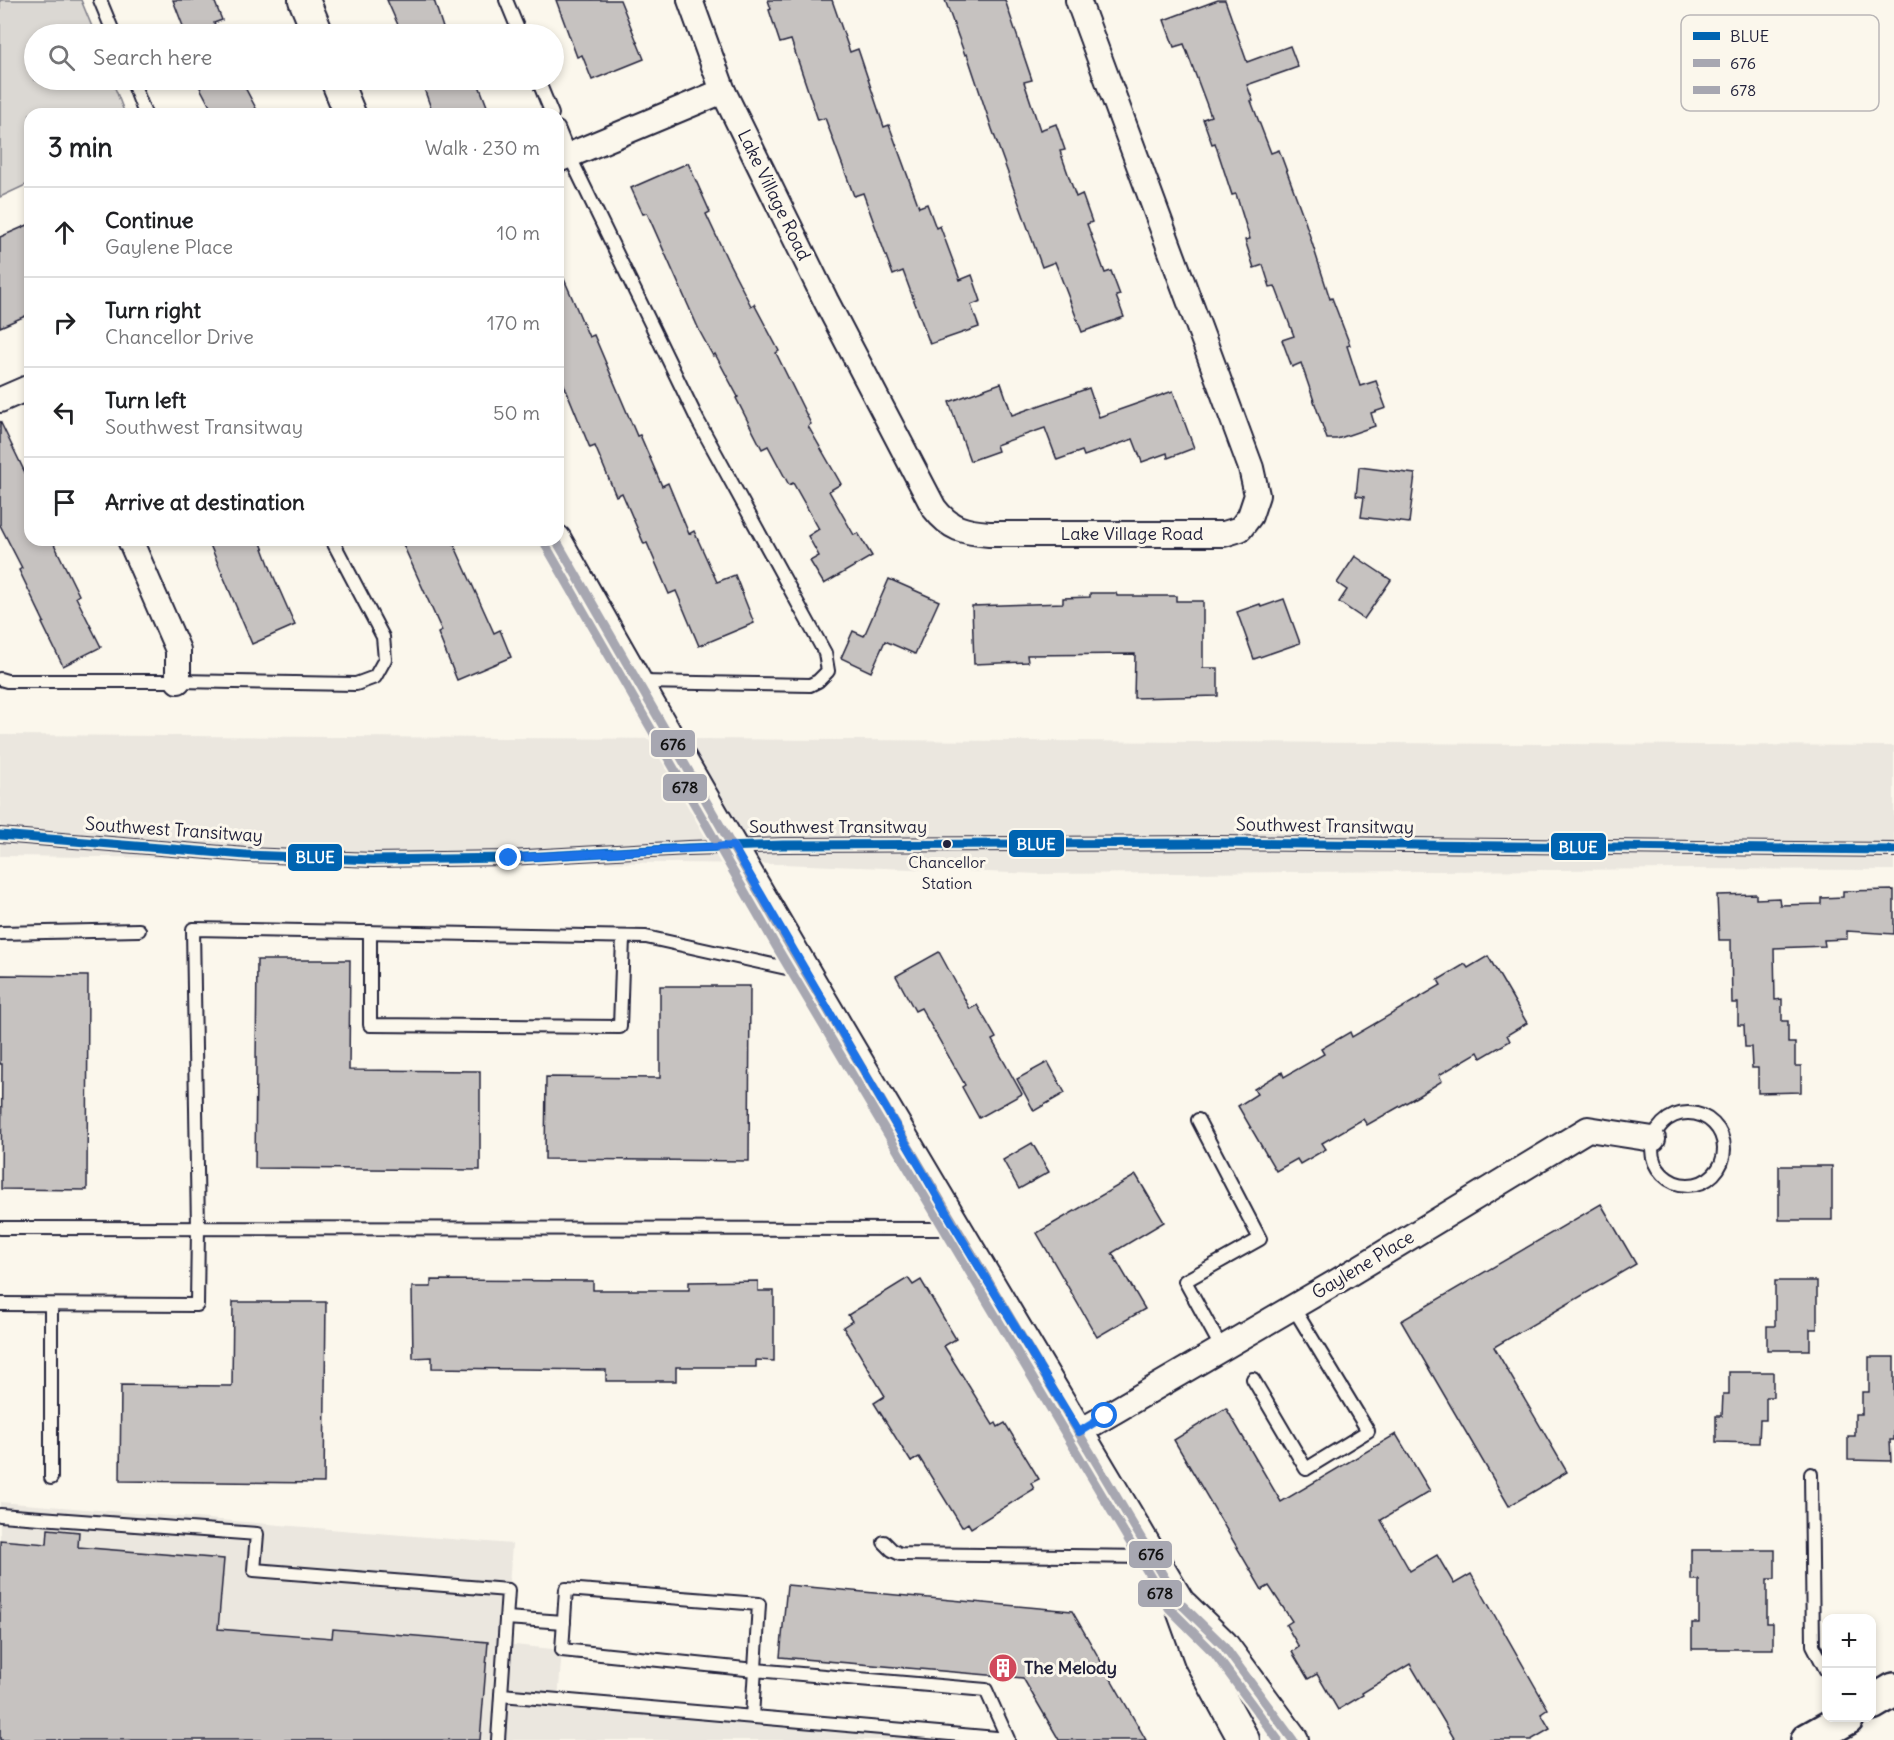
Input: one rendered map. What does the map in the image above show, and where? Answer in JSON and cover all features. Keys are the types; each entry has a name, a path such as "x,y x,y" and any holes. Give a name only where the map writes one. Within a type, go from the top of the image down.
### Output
{"main road":[{"path":"1876,1701 1894,1690"},
{"path":"1808,1740 1840,1722"}],"street":[{"path":"304,0 314,24"},
{"name":"Lake Village Road","path":"690,0 723,91 826,302 934,508 942,519 956,528 989,534 1224,534 1240,529 1250,516 1257,495 1251,468 1078,0"},
{"path":"340,90 348,108"},
{"path":"564,158 723,91"},
{"path":"0,400 24,390"},
{"path":"133,546 178,650 178,681"},
{"path":"559,546 636,682 956,1229 1179,1602 1200,1660 1244,1740"},
{"name":"Gaylene Place","path":"1079,1432 1293,1307 1588,1129 1653,1139"},
{"path":"1179,1602 1223,1645 1293,1740"}],"lane":[{"path":"100,0 110,24"},
{"path":"506,0 516,24"},
{"path":"136,90 143,108"},
{"path":"542,90 550,108"},
{"path":"564,158 698,422 825,653 828,671 818,681 810,684 636,682"},
{"path":"0,679 7,681 356,684 375,677 385,659 383,637 335,546"},
{"name":"Southwest Transitway","path":"0,835 246,855 374,860 509,858 733,846 1217,843 1894,850"},
{"path":"0,1304 196,1305 198,1228 193,929 646,937 807,972"},
{"path":"0,933 139,930"},
{"path":"370,932 370,1025 620,1027 623,937"},
{"path":"1683,1113 1695,1114 1707,1119 1716,1127 1724,1148 1722,1161 1716,1172 1707,1180 1684,1185 1672,1182 1654,1164 1653,1139 1659,1128 1671,1117 1683,1113"},
{"path":"1198,1120 1260,1239 1185,1281 1222,1348"},
{"path":"0,1228 956,1229"},
{"path":"51,1305 51,1478"},
{"path":"1253,1379 1306,1469 1368,1431 1293,1307"},
{"path":"1811,1474 1812,1645 1826,1668"},
{"path":"0,1515 258,1534 254,1570 508,1590 498,1740"},
{"path":"884,1542 900,1554 1152,1557"},
{"path":"501,1695 752,1717 1008,1739 986,1690 755,1670 562,1650 566,1588 759,1604 755,1670 752,1717"},
{"path":"506,1618 564,1622"}],"shaded area":[{"path":"0,0 81,0 91,24 24,24 24,90 116,90 123,108 24,108 24,186 0,197"},
{"path":"0,735 1894,746 1894,870 1682,869 1039,874 782,864 0,856"},
{"path":"0,1502 512,1544 505,1644 562,1650 558,1700 1009,1740 0,1740"}],"building":[{"path":"173,0 214,0 222,20 214,24 182,24"},
{"path":"387,0 434,0 442,24 398,24"},
{"path":"556,0 620,0 644,59 592,80 582,55 577,57"},
{"path":"768,0 832,0 850,52 858,49 884,127 889,125 919,207 927,204 936,228 940,226 960,280 972,275 981,301 971,305 979,327 930,344 903,271 893,275 863,193 854,196 825,118 818,120 791,40 780,43"},
{"path":"945,0 1005,0 1032,80 1024,82 1040,130 1056,124 1065,150 1060,151 1076,197 1082,194 1092,222 1087,224 1105,273 1111,271 1120,295 1116,296 1124,317 1082,332 1055,262 1042,267 967,54 965,55"},
{"path":"1218,0 1225,0 1247,62 1290,46 1298,67 1247,85 1271,153 1279,150 1330,299 1332,298 1350,345 1347,346 1360,386 1376,381 1386,408 1371,413 1375,426 1337,439 1327,439 1301,363 1292,367 1282,340 1294,336 1275,286 1270,287 1263,265 1254,268 1245,240 1250,239 1236,194 1232,195 1215,143 1212,144 1203,119 1211,116 1184,44 1174,47 1164,20"},
{"path":"201,90 246,90 256,108 211,108"},
{"path":"425,90 481,90 488,108 431,108"},
{"path":"688,163 710,212 706,214 728,261 751,306 754,304 779,351 776,353 811,424 808,426 841,484 829,491 854,535 858,533 872,556 824,584 810,561 819,556 808,536 819,529 793,483 789,485 768,446 762,449 736,398 738,397 715,354 713,356 700,332 647,213 643,214 631,188"},
{"path":"24,227 24,317 0,327 0,237"},
{"path":"564,279 589,337 594,335 637,436 640,435 662,486 668,483 689,534 694,531 717,582 735,575 754,623 699,646 676,591 669,594 622,493 616,496 595,446 590,448 564,385"},
{"path":"1001,383 1012,415 1089,388 1099,417 1173,391 1194,448 1168,458 1167,453 1142,462 1133,439 1084,456 1082,451 1057,460 1045,428 996,445 998,451 970,461 949,402"},
{"path":"0,421 24,471 24,546 55,546 79,595 76,597 101,647 63,666 19,570 22,568 0,525"},
{"path":"1359,467 1415,474 1409,523 1361,517 1364,497 1356,496"},
{"path":"211,546 262,546 295,625 252,644"},
{"path":"404,546 455,546 494,633 500,630 511,657 457,680 438,633 442,631"},
{"path":"1355,556 1391,580 1364,619 1339,602 1347,590 1337,583"},
{"path":"889,579 939,601 915,654 885,641 871,672 841,658 853,631 864,636"},
{"path":"1090,593 1116,593 1117,596 1176,596 1176,601 1203,601 1203,668 1218,668 1218,696 1134,698 1135,654 1027,655 1028,662 974,664 972,606 1063,603 1063,598 1090,597"},
{"path":"1284,599 1300,643 1254,659 1237,612"},
{"path":"1894,890 1894,934 1847,931 1847,939 1824,940 1825,946 1774,948 1775,1000 1782,999 1782,1021 1788,1021 1788,1043 1795,1043 1795,1066 1801,1066 1801,1092 1758,1093 1758,1068 1752,1068 1751,1047 1745,1047 1744,1025 1738,1025 1738,1003 1732,1003 1731,940 1719,940 1717,895 1756,894 1756,899 1779,898 1780,905 1821,904 1821,898 1843,897 1843,891"},
{"path":"939,952 970,1009 977,1005 996,1038 992,1040 1022,1094 979,1118 962,1087 965,1085 921,1008 915,1011 896,976"},
{"path":"1488,956 1527,1023 1507,1035 1510,1041 1481,1058 1478,1052 1439,1075 1442,1081 1418,1096 1367,1125 1363,1119 1322,1143 1326,1149 1300,1164 1297,1159 1276,1171 1238,1106 1257,1094 1254,1089 1282,1072 1284,1077 1324,1054 1321,1049 1350,1032 1352,1037 1441,985 1438,980 1465,964 1468,968"},
{"path":"257,960 350,960 349,1070 480,1071 480,1170 255,1168"},
{"path":"0,975 88,976 87,1190 1,1189"},
{"path":"660,986 750,986 749,1161 545,1159 546,1077 660,1078"},
{"path":"1048,1062 1065,1093 1034,1111 1017,1079"},
{"path":"1032,1143 1049,1172 1019,1189 1003,1160"},
{"path":"1779,1166 1832,1166 1832,1220 1779,1220"},
{"path":"1136,1175 1164,1222 1112,1253 1145,1309 1097,1337 1037,1233"},
{"path":"1601,1204 1636,1264 1494,1347 1567,1472 1509,1506 1401,1321"},
{"path":"908,1278 913,1285 921,1280 956,1339 944,1346 993,1425 996,1423 998,1427 1005,1423 1039,1479 1031,1483 1034,1489 971,1528 968,1523 962,1527 919,1457 911,1462 874,1403 885,1396 843,1327 852,1321 848,1315"},
{"path":"431,1280 593,1281 593,1290 689,1290 689,1282 758,1281 758,1291 774,1291 774,1361 756,1360 756,1367 676,1367 676,1381 606,1381 606,1370 432,1368 432,1357 413,1358 412,1287 431,1287"},
{"path":"1775,1281 1817,1281 1817,1329 1810,1329 1810,1350 1767,1350 1767,1326 1775,1326"},
{"path":"233,1302 326,1302 324,1483 120,1481 121,1385 232,1386"},
{"path":"1869,1357 1894,1357 1894,1440 1890,1440 1891,1461 1848,1460 1848,1436 1855,1436 1855,1414 1862,1414 1862,1392 1869,1392"},
{"path":"1729,1372 1773,1372 1773,1397 1766,1397 1766,1420 1760,1420 1759,1443 1716,1442 1716,1416 1722,1416 1723,1394 1729,1394"},
{"path":"1226,1408 1281,1502 1396,1434 1430,1491 1381,1520 1410,1571 1437,1555 1454,1584 1471,1574 1548,1709 1541,1714 1550,1729 1531,1740 1455,1740 1410,1664 1338,1710 1317,1674 1308,1679 1292,1652 1299,1647 1286,1625 1292,1621 1269,1586 1262,1590 1174,1440"},
{"path":"48,1529 79,1532 78,1547 224,1559 218,1629 332,1638 333,1629 488,1642 480,1740 0,1740 0,1540 47,1544"},
{"path":"1691,1550 1775,1550 1775,1579 1767,1579 1767,1623 1773,1623 1773,1649 1692,1649 1692,1623 1699,1623 1699,1580 1691,1580"},
{"name":"The Melody","path":"787,1585 1072,1611 1146,1740 1059,1740 1023,1678 780,1657"}],"transit line":[{"name":"678","path":"546,546 776,946 1169,1608 1214,1653 1278,1740"},
{"name":"676","path":"559,546 786,940 1179,1602 1223,1645 1293,1740"},
{"name":"BLUE","path":"0,835 246,855 373,860 509,858 783,845 1217,843 1894,850"}],"place":[{"name":"Chancellor Station","path":"947,844"},
{"name":"The Melody","path":"1003,1668"}],"route":[{"path":"509,858 733,846 956,1229 1079,1432 1105,1416"}]}
